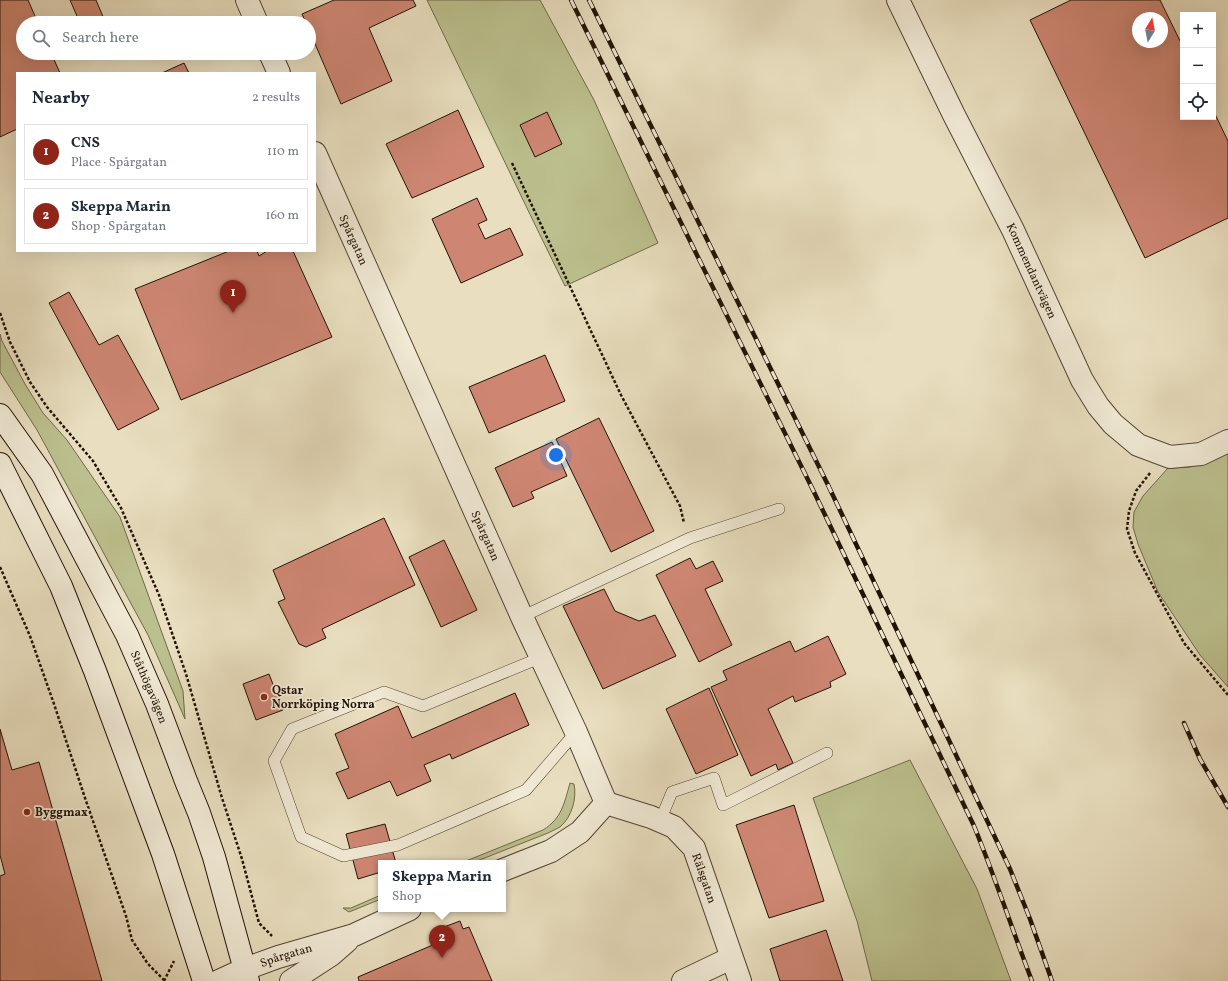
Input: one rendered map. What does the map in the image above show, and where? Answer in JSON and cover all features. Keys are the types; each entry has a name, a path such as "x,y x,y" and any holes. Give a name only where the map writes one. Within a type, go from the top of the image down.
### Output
{"street":[{"path":"247,0 254,16"},
{"name":"Kommendantvägen","path":"898,0 1013,230 1082,380 1098,406 1113,424 1138,445 1170,457 1201,454 1228,441"},
{"path":"273,60 279,72"},
{"name":"Spårgatan","path":"316,155 522,617 576,732 606,803"},
{"name":"Ståthögavägen","path":"0,415 42,474 127,635 157,704 199,813 214,857 247,975"},
{"path":"0,464 61,586 95,671 163,854 204,981"},
{"path":"506,869 551,851 580,832 606,803"},
{"name":"Rälsgatan","path":"606,803 660,820 674,827 694,848 740,981"},
{"name":"Spårgatan","path":"219,981 247,975 278,957 354,935 404,912"},
{"name":"Spårgatan","path":"291,981 331,955 354,935"},
{"path":"683,981 732,958"}],"lane":[{"path":"522,617 690,538 779,509"},
{"path":"542,658 423,706 384,692 292,729 274,762 301,837 343,856 398,845 526,790 576,732"},
{"path":"660,820 672,792 714,778 723,805 827,753"}],"path":[{"path":"512,163 618,388 680,506 690,538"},
{"path":"0,313 10,342 30,382 47,407 93,461 121,508 159,595 186,674 260,923 271,936 278,957"},
{"path":"1170,457 1156,464 1136,491 1129,511 1127,529 1135,553 1184,643 1228,695"},
{"path":"0,567 30,636 126,916 132,940 148,964 165,981"}],"green space":[{"path":"427,0 540,0 594,100 658,243 565,286"},
{"path":"0,334 2,341 25,384 43,413 67,440 120,517 183,691 185,719 148,635 37,430 0,372"},
{"path":"1228,452 1228,687 1200,655 1158,592 1138,544 1133,527 1134,512 1143,496 1168,468 1189,467 1205,463"},
{"path":"910,760 977,889 1011,981 872,981 857,921 813,798"},
{"path":"570,783 574,784 575,795 573,807 568,818 560,827 480,860 468,860 543,830 554,821 566,798"},
{"path":"378,896 378,900 349,912 343,908 351,908"}],"building":[{"path":"0,0 28,0 35,16 16,16 16,60 54,60 60,72 16,72 16,129 0,137"},
{"path":"70,0 96,0 103,16 77,16"},
{"path":"334,0 413,0 416,6 369,28 392,81 341,104 316,46 316,16 303,16 302,14"},
{"path":"1071,0 1160,0 1166,12 1132,12 1132,48 1168,48 1168,16 1180,41 1180,120 1216,120 1216,116 1228,141 1228,218 1145,258 1030,20"},
{"path":"184,63 188,72 164,72"},
{"path":"458,110 484,167 412,198 386,144"},
{"path":"547,112 562,144 535,157 520,125"},
{"path":"477,198 487,220 478,224 485,239 510,228 523,255 461,283 432,219"},
{"path":"227,252 257,252 259,256 265,252 293,252 332,337 181,400 135,289"},
{"path":"69,292 99,345 118,335 159,409 118,430 49,303"},
{"path":"545,355 565,401 489,433 469,387"},
{"path":"599,418 654,531 611,552 556,439"},
{"path":"552,442 567,476 531,492 534,498 513,507 495,468"},
{"path":"384,518 415,585 322,629 326,638 306,647 299,644 278,602 285,599 273,570"},
{"path":"444,540 477,610 441,627 409,557"},
{"path":"690,558 696,569 713,561 723,581 705,589 732,645 699,662 656,575"},
{"path":"604,589 615,611 639,621 655,615 676,656 603,689 563,606"},
{"path":"828,636 846,674 830,682 831,687 795,702 793,696 768,709 793,763 778,770 776,764 751,776 711,687 727,680 723,671 790,641 795,652"},
{"path":"269,674 283,710 256,720 243,684"},
{"path":"709,688 738,755 696,774 666,709"},
{"path":"515,693 529,725 452,759 450,754 424,765 431,781 397,796 390,781 348,799 336,773 349,768 335,734 398,706 412,738"},
{"name":"Byggmax","path":"0,729 12,770 39,762 102,981 0,981 0,876 5,874 0,855"},
{"path":"794,805 824,901 769,918 736,825"},
{"path":"385,824 395,860 378,860 378,873 358,879 346,834"},
{"path":"460,921 463,929 469,927 492,981 359,981 358,977 449,938 444,927"},
{"path":"826,930 843,981 780,981 770,949"}],"railway":[{"path":"571,0 814,492 974,826 1032,981"},
{"path":"589,0 828,485 1010,869 1052,981"},
{"path":"1184,723 1200,759 1228,807"}],"place":[{"name":"CNS","path":"233,313"},
{"name":"Qstar Norrköping Norra","path":"264,697"},
{"name":"Byggmax","path":"27,812"},
{"name":"Skeppa Marin","path":"442,958"}]}
